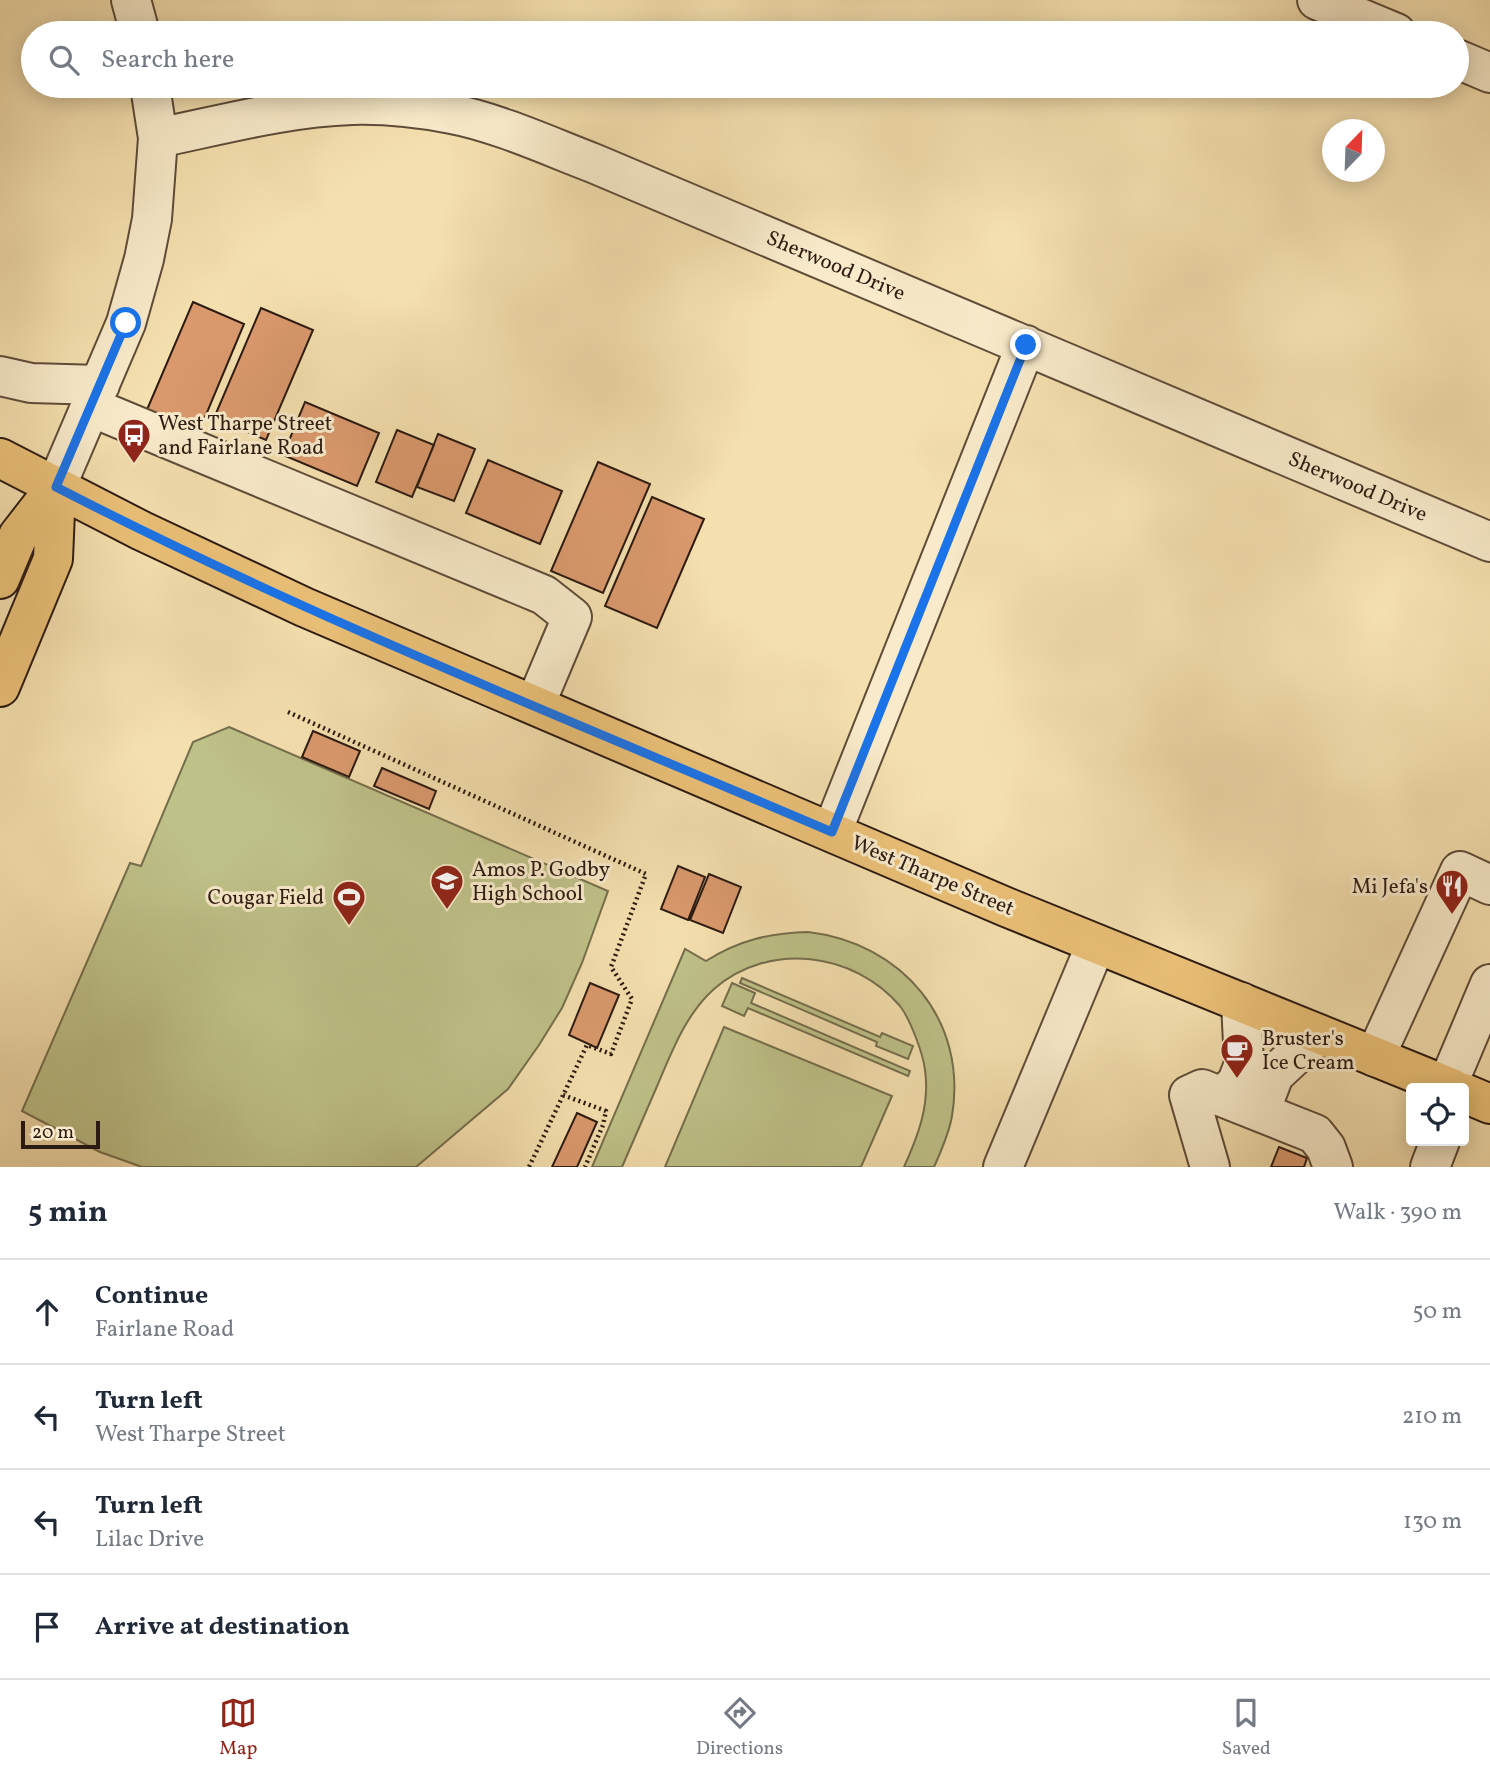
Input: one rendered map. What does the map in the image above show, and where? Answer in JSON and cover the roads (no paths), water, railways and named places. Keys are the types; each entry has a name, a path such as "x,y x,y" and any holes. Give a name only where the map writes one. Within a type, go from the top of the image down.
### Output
{"main road":[{"name":"West Tharpe Street","path":"0,458 142,531 304,607 1096,944 1439,1083"},
{"path":"0,579 19,536 56,487"},
{"path":"0,687 53,559 56,487"},
{"name":"West Tharpe Street","path":"1469,1095 1490,1104"}],"street":[{"path":"131,0 137,21"},
{"path":"1317,0 1367,21"},
{"path":"1469,64 1490,73"},
{"path":"56,487 126,323 144,258 152,219 158,138 152,98"},
{"name":"Sherwood Drive","path":"158,138 293,112 351,106 390,106 454,114 510,131 593,163 1490,542"},
{"path":"832,832 1026,345"},
{"path":"0,376 96,396 544,595 572,617 535,705"},
{"path":"1375,1057 1460,872 1490,885"},
{"path":"1003,1167 1096,944"},
{"path":"1456,1083 1490,984"},
{"path":"1223,1097 1237,1082 1244,1064 1241,1002"},
{"path":"1260,1112 1274,1075 1318,1034"},
{"path":"1210,1167 1189,1095 1202,1089 1315,1134 1324,1160"},
{"path":"1430,1167 1438,1146"}],"place":[{"name":"West Tharpe Street and Fairlane Road","path":"134,465"},
{"name":"Amos P. Godby High School","path":"447,911"},
{"name":"Mi Jefa's","path":"1452,916"},
{"name":"Cougar Field","path":"349,927"},
{"name":"Bruster's Ice Cream","path":"1237,1080"}]}
